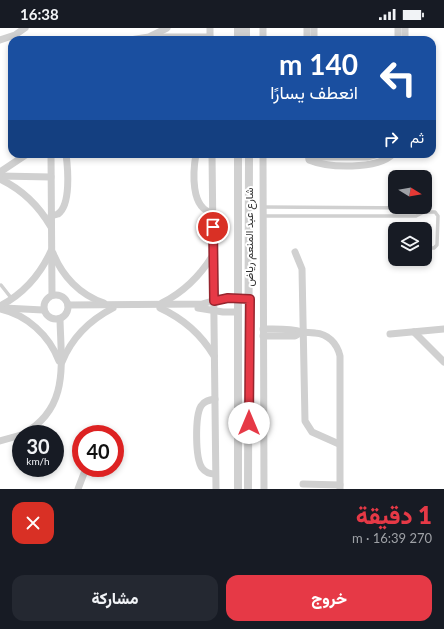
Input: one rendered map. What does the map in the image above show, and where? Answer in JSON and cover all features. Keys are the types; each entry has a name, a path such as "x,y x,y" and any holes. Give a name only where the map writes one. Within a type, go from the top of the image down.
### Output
{"street":[{"path":"12,36 24,28"},
{"path":"156,36 167,28"},
{"path":"0,172 21,158"},
{"path":"51,158 52,295"},
{"path":"51,216 58,214 64,207 68,176 66,158"},
{"path":"196,158 195,182 199,204 206,211 213,213"},
{"path":"212,158 216,489"},
{"name":"شارع عبد المنعم رياض","path":"238,158 238,489"},
{"name":"شارع عبد المنعم رياض","path":"248,489 250,299 249,158"},
{"path":"263,158 264,489"},
{"path":"309,158 309,160 319,164 348,165 379,163 387,158"},
{"path":"314,161 318,158"},
{"path":"348,158 348,165"},
{"path":"356,158 356,165"},
{"path":"0,176 9,175 14,177 51,175"},
{"path":"0,179 26,196 40,210 52,227"},
{"path":"0,308 26,287 38,273 52,249"},
{"path":"52,249 60,267 72,284 90,296 111,306"},
{"path":"295,252 302,269 302,332 305,421 312,432 339,444"},
{"path":"160,306 179,294 195,280 213,255"},
{"path":"52,295 62,296 68,307 65,316 60,319 50,318 43,307 46,299 52,295"},
{"path":"68,307 160,306 202,304 228,298 250,299"},
{"path":"0,308 18,308 22,306 43,307"},
{"path":"61,366 69,347 81,331 111,306"},
{"path":"160,306 202,308 223,312 249,312"},
{"path":"160,306 188,324 203,339 214,357"},
{"path":"0,308 23,318 40,331 52,347 61,366"},
{"path":"36,425 53,406 60,386 60,319"},
{"path":"263,333 295,329 302,332 316,333 326,336 334,342 339,351 340,487 303,484"},
{"path":"390,334 444,329"},
{"path":"414,332 444,362"},
{"path":"215,399 207,401 201,406 197,432 201,466 205,471 215,474"},
{"path":"0,440 12,437"},
{"path":"78,489 83,477"}],"lane":[{"path":"263,207 388,207"},
{"path":"432,212 435,212 438,218 437,245 432,248"},
{"path":"263,216 416,216 420,214"},
{"path":"1,285 12,299"}],"route":[{"path":"213,227 214,301 228,298 250,299 249,423"}]}
